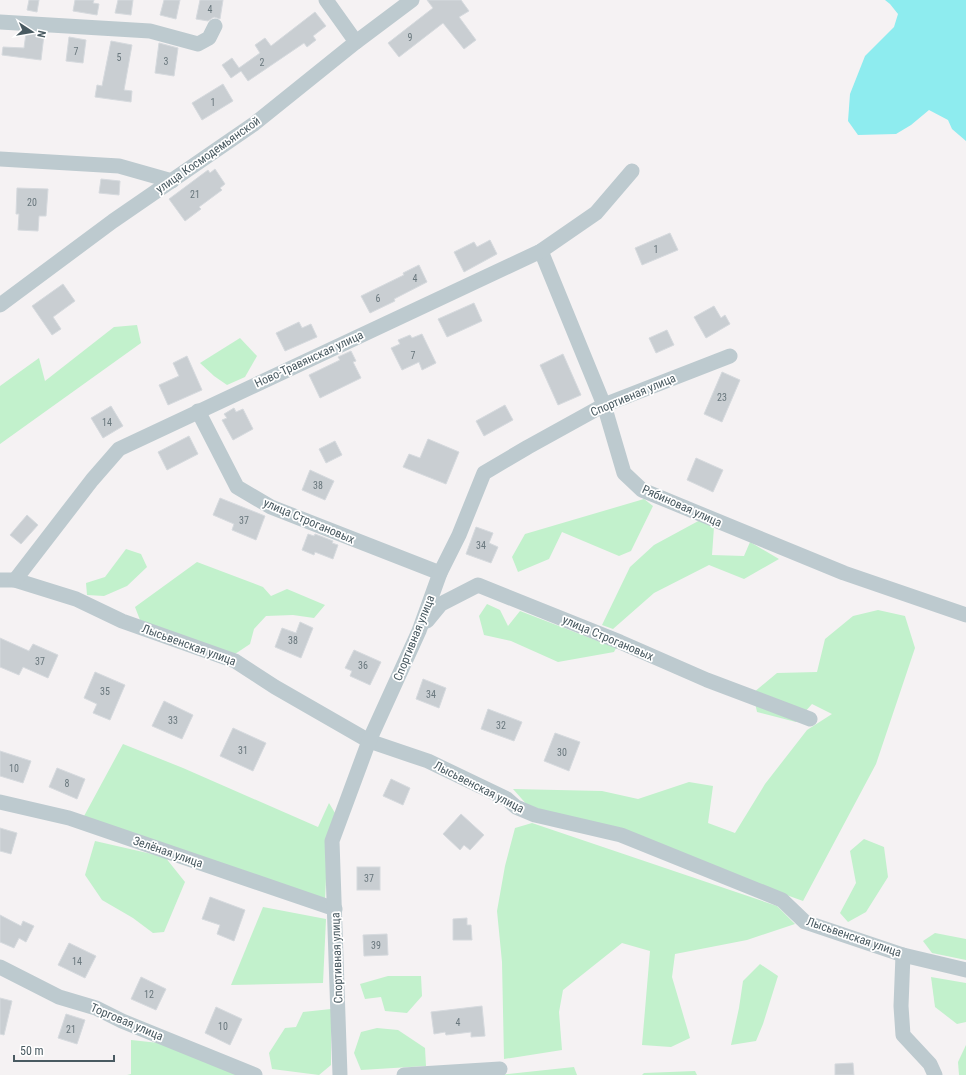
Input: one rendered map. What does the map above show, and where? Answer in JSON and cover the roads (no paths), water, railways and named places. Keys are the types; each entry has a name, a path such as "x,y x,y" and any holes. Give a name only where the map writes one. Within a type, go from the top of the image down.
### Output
{"street":[{"path":"326,0 356,42"},
{"name":"улица Космодемьянской","path":"0,305 113,221 254,124 356,42 412,0"},
{"path":"0,22 150,30 198,44 209,38 215,26"},
{"path":"0,159 119,166 172,181"},
{"name":"Ново-Травянская улица","path":"15,580 92,480 119,448 541,252 596,213 632,171"},
{"name":"Рябиновая улица","path":"541,252 604,405 624,473 642,490 844,573 966,615"},
{"name":"Спортивная улица","path":"340,1075 332,841 369,741 419,632 440,573 459,535 484,473 528,446 604,405 730,356"},
{"name":"улица Строгановых","path":"198,411 237,487 271,507 440,573"},
{"name":"Лысьвенская улица","path":"0,580 15,580 76,600 122,621 235,661 275,687 369,741 428,761 507,799 516,807 535,815 621,835 782,900 805,922 903,955 966,970"},
{"name":"улица Строгановых","path":"419,632 441,604 478,585 620,642 707,680 810,719"},
{"name":"Зелёная улица","path":"0,802 69,818 335,909"},
{"path":"903,955 901,1006 903,1035 930,1064 935,1075"},
{"name":"Торговая улица","path":"0,967 59,997 96,1008 122,1021 255,1075"},
{"path":"404,1075 500,1069"}],"water":[{"path":"885,0 966,0 966,141 952,129 948,120 929,110 911,125 896,134 858,135 848,121 850,94 865,56 894,27 898,14"}]}
